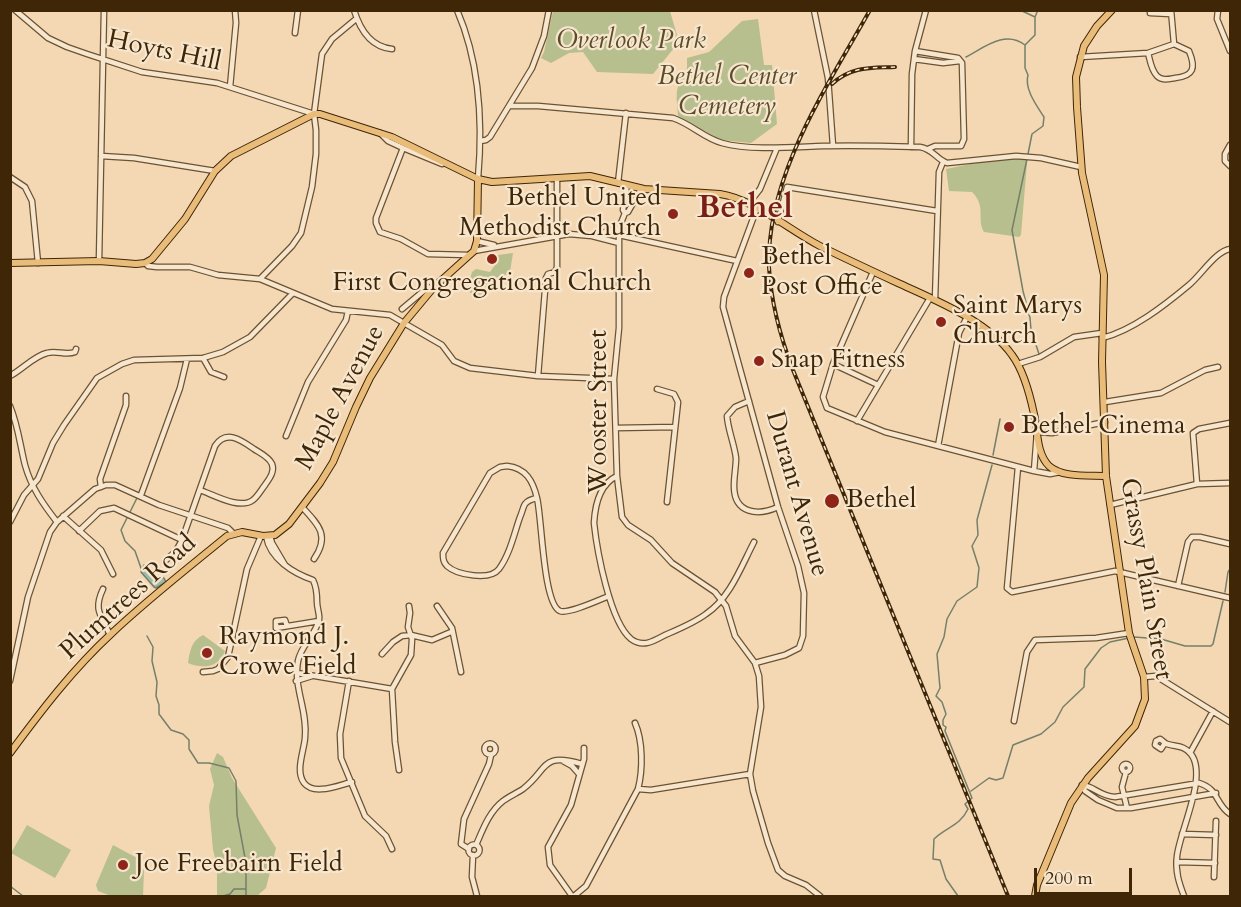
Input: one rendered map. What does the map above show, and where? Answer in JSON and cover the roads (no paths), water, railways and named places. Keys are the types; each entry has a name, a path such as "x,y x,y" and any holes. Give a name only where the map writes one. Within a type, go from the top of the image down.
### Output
{"main road":[{"name":"Grassy Plain Street","path":"1035,897 1037,885 1066,813 1082,785 1136,726 1145,699 1144,677 1130,636 1110,505 1102,336 1104,275 1081,167 1076,92 1080,57 1089,35 1112,10"},
{"path":"10,263 99,261 145,263 152,259 185,219 214,171 231,156 314,114 330,116 380,133 478,179 500,182 590,176 640,189 719,194 748,202 819,245 967,317 999,341 1018,364 1030,397 1037,432 1050,466 1060,472 1107,476"},
{"path":"472,253 477,241 478,179"},
{"name":"Maple Avenue","path":"266,536 283,529 302,507 333,462 370,378 404,323 434,287 472,253"},
{"path":"233,533 242,532 266,536"},
{"name":"Plumtrees Road","path":"10,753 44,708 110,635 233,533"}],"street":[{"name":"Hoyts Hill","path":"15,10 48,38 102,60 142,72 204,80 314,114"},
{"path":"99,261 104,10"},
{"path":"230,87 236,23 235,10"},
{"path":"295,33 298,10"},
{"path":"354,10 356,19 366,36 375,44 392,50"},
{"path":"457,10 469,44 478,92 480,141 478,179"},
{"path":"480,141 488,139 532,68 539,53 549,10"},
{"path":"814,10 828,78 832,146"},
{"path":"911,147 912,74 915,51 926,10"},
{"path":"1218,10 1217,20 1230,51"},
{"path":"1150,14 1171,12 1174,44"},
{"path":"260,279 292,246 304,225 316,154 314,114 320,66 325,47 356,19"},
{"path":"1080,57 1148,53 1174,44 1189,51 1194,66 1186,77 1163,79 1157,76 1148,53"},
{"path":"509,106 538,106 673,118 686,122 714,141 726,144 777,148 962,146 964,139 962,63 958,58 915,51"},
{"path":"914,60 943,63 960,61"},
{"path":"618,183 626,113"},
{"path":"380,133 384,139 403,148 435,162 450,165"},
{"path":"1230,145 1224,161 1230,166"},
{"path":"403,148 376,223 380,232 401,239 428,254 472,253 558,235 592,236 619,243"},
{"path":"748,202 760,189 777,148"},
{"path":"928,148 943,162 951,163 1016,156 1041,158 1081,167"},
{"path":"101,156 134,158 214,171"},
{"path":"857,421 932,299 939,172 943,162"},
{"path":"10,177 25,187 32,201 38,262"},
{"path":"538,376 546,278 548,274 554,274 557,270 557,178"},
{"path":"625,213 623,210 627,185"},
{"path":"778,222 787,187 937,211"},
{"path":"592,236 619,228 625,213 631,207 640,189"},
{"path":"619,235 737,261 757,208"},
{"name":"Wooster Street","path":"619,228 619,328 614,379 617,476 621,511 624,520 651,540 672,563 722,600"},
{"path":"477,241 500,246"},
{"path":"1018,364 1040,357 1074,338 1102,336 1126,330 1188,286 1221,252 1230,249"},
{"name":"Durant Avenue","path":"737,261 724,297 723,307 804,593 800,648 755,663"},
{"path":"145,263 157,267 190,267 218,275 260,279 317,304 348,311 382,313 442,345 454,361 464,367 538,376 614,379"},
{"path":"873,272 833,364 823,397 827,408 885,432 1034,471 1050,474 1060,472"},
{"path":"402,309 428,288 434,287"},
{"path":"10,522 24,495 38,479 53,443 97,378 134,360 203,358 223,352 250,337 293,293"},
{"path":"286,436 308,382 341,328 348,311"},
{"path":"938,446 959,333 967,317"},
{"path":"10,375 45,353 55,351 70,355 76,349"},
{"path":"203,358 211,372 224,377"},
{"path":"141,495 180,388 187,359"},
{"path":"833,364 878,385"},
{"path":"1105,402 1161,393 1205,370 1218,367"},
{"path":"657,389 668,391 676,396 678,402 667,502"},
{"path":"100,487 100,479 126,405 126,396"},
{"path":"749,401 735,407 728,416 736,461 735,496 740,505 756,512 765,513 778,507"},
{"path":"10,406 26,467 39,500 57,522"},
{"path":"1034,471 1037,432 1052,433 1106,422"},
{"path":"1197,484 1193,433 1199,429 1230,423"},
{"path":"616,428 675,427"},
{"path":"165,561 176,551 182,540 214,446 224,438 240,439 268,458 272,464 271,476 250,502 237,503 200,490"},
{"path":"537,498 524,504 509,549 498,570 490,576 483,577 446,565 443,553 478,492 494,470 507,466 516,467 524,472 534,484 541,514 548,588 556,608 562,612 569,611 609,596"},
{"path":"1017,467 1006,588 1012,592 1022,592 1119,571 1230,598"},
{"path":"617,476 609,480 602,489 594,513 594,523 609,596 615,615 629,638 643,644 700,618 722,600 741,570 754,542"},
{"path":"1110,505 1197,484 1230,483"},
{"path":"10,681 28,597 50,532 63,516 100,487 115,485 159,505 228,528 233,533"},
{"path":"302,507 316,522 322,535 319,552 314,559"},
{"path":"79,531 100,511 114,508 182,540"},
{"path":"63,516 101,550 113,574"},
{"path":"266,536 268,544 278,559 287,567 315,583 318,621 315,630 301,651 296,681 302,701 305,726 300,769 304,783 318,789 351,782"},
{"path":"203,672 218,669 228,657 247,569 266,536"},
{"path":"1178,586 1188,542 1192,537 1230,544"},
{"path":"103,589 97,606 110,635"},
{"path":"722,600 729,612 735,636 755,663 759,676 761,707 750,774 753,791 778,870 785,876 807,885 820,897"},
{"path":"399,770 395,750 392,689 411,655 411,635 408,627 409,606"},
{"path":"437,606 452,628 461,672"},
{"path":"287,626 318,621"},
{"path":"382,654 397,639 411,635 432,640 451,632"},
{"path":"1014,721 1027,652 1035,640 1130,636"},
{"path":"297,673 392,689"},
{"path":"296,681 315,675"},
{"path":"1144,677 1156,676 1230,722"},
{"path":"349,681 339,747 342,764 365,816 386,836 392,849"},
{"path":"1190,753 1213,711"},
{"path":"584,748 580,775 571,805 549,847 550,865 573,897 586,886 638,789 641,777 639,732 635,723"},
{"path":"1165,743 1175,744 1190,753 1196,763 1196,782 1177,862 1178,883 1184,897"},
{"path":"477,897 472,881 473,855 461,844 463,823 491,760 491,755"},
{"path":"476,845 489,816 500,804 524,788 545,764 567,760 582,764"},
{"path":"563,761 572,766 580,775"},
{"path":"1126,772 1122,787 1127,808"},
{"path":"638,789 651,790 750,774"},
{"path":"1082,785 1105,796 1124,796 1196,782 1208,785 1230,814"},
{"path":"1082,785 1085,791 1117,808 1215,793"},
{"path":"1177,800 1188,811"},
{"path":"1214,877 1216,820"},
{"path":"1182,834 1216,835"},
{"path":"469,849 471,845 476,845"},
{"path":"473,855 478,854 480,850 476,845"},
{"path":"1177,862 1215,863"}],"waterway":[{"path":"1020,10 1035,17"},
{"path":"1028,154 1032,134 1043,126 1044,117 1029,92 1028,75 1025,68 1025,45 1035,35 1035,17 1038,10"},
{"path":"966,57 1003,40 1010,39 1025,45"},
{"path":"1027,159 1012,230 1031,330 1039,354"},
{"path":"993,455 1000,419"},
{"path":"958,896 946,879 940,860 933,859 934,839 965,815 968,809 965,804 972,798 945,731 946,727 943,725 946,714 942,702 936,696 940,688 937,654 944,637 947,619 957,601 977,587 979,568 972,546 978,535 977,520 992,465"},
{"path":"137,498 121,530 125,541 135,551 142,571"},
{"path":"1225,592 1230,569"},
{"path":"1134,637 1161,639 1185,646 1211,646 1223,601"},
{"path":"147,636 153,647 152,661 157,682 156,696 159,714 171,730 183,734 189,740 189,749 198,763 229,768 236,781 237,815 246,863 246,896"},
{"path":"971,791 989,778 996,780 1003,778 1013,745 1041,734 1055,722 1063,707 1084,687 1085,669 1101,648 1110,642 1129,638"},
{"path":"10,886 23,896"},
{"path":"223,896 230,894 234,889 245,889"}],"railway":[{"path":"870,10 818,101 788,166 777,199 771,233 769,267 772,294 780,332 793,370 1008,896"},
{"path":"832,84 854,71 895,67"}],"place":[{"name":"Bethel United Methodist Church","path":"673,214"},
{"name":"First Congregational Church","path":"492,259"},
{"name":"Bethel Post Office","path":"749,273"},
{"name":"Saint Marys Church","path":"941,322"},
{"name":"Snap Fitness","path":"759,361"},
{"name":"Bethel Cinema","path":"1009,427"},
{"name":"Bethel","path":"832,501"},
{"name":"Raymond J. Crowe Field","path":"207,653"},
{"name":"Joe Freebairn Field","path":"123,865"}],"district":[{"name":"Bethel","path":"745,210"}],"park label":[{"name":"Overlook Park","path":"631,42"},
{"name":"Bethel Center Cemetery","path":"727,93"}]}
